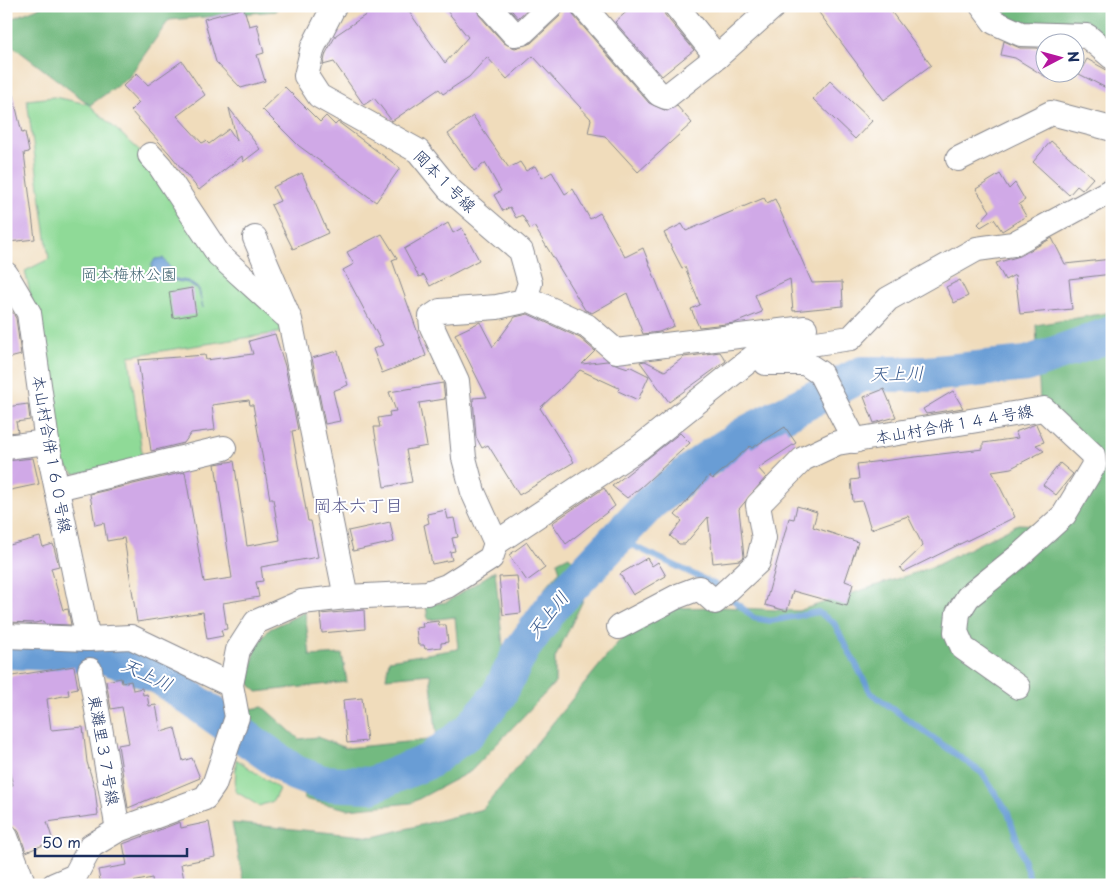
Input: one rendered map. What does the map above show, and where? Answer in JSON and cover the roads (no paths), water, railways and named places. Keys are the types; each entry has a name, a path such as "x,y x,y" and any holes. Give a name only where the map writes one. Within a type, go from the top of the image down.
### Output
{"street":[{"name":"岡本１号線","path":"334,6 313,47 306,76 320,96 418,151 449,189 521,251 530,283 526,298"},
{"path":"489,6 514,34 518,34 522,33 551,6"},
{"path":"583,6 662,96 666,97 717,56 774,6"},
{"path":"676,6 717,56"},
{"path":"982,6 994,22 1020,34 1087,36 1112,57"},
{"path":"958,159 1050,113 1112,129"},
{"path":"150,154 160,166 219,256 290,320"},
{"path":"54,885 75,876 91,846 118,830 205,798 214,785 237,717 231,685 238,650 256,622 302,602 346,597 427,593 447,586 491,558 496,543 639,448 761,351 851,338 888,298 977,249 1013,244 1112,190"},
{"path":"255,238 290,320 346,597"},
{"name":"本山村合併１６０号線","path":"6,274 29,313 47,442 88,639"},
{"path":"496,543 473,492 464,458 457,381 432,327 431,317 440,311 497,306 524,301 526,298 586,326 616,351 870,319"},
{"path":"761,351 766,363 806,363 820,373 852,433"},
{"name":"本山村合併１４４号線","path":"619,627 678,596 699,588 723,595 758,562 764,538 758,505 803,459 837,443 852,433 1044,409 1093,455 1094,465 1064,515 1019,556 968,597 958,613 956,632 963,648 1018,687"},
{"path":"6,447 47,442"},
{"path":"57,488 224,448"},
{"path":"6,636 88,639 131,637 231,685"},
{"name":"東灘里３７号線","path":"90,670 118,830"},
{"path":"6,836 24,885"}],"water":[{"path":"163,258 170,268 170,278 188,281 199,289 203,308 198,289 188,283 158,278 151,266 155,259"}],"waterway":[{"name":"天上川","path":"6,651 100,655 126,663 162,678 295,773 322,783 371,785 429,761 469,731 498,696 522,649 553,606 651,502 704,461 749,432 862,374 927,374 1027,364 1112,334"},
{"path":"617,538 716,585 754,618 771,621 818,612 834,623 871,693 982,773 1008,813 1032,885"}],"district":[{"name":"岡本六丁目","path":"358,506"}],"park label":[{"name":"岡本梅林公園","path":"129,274"}]}
